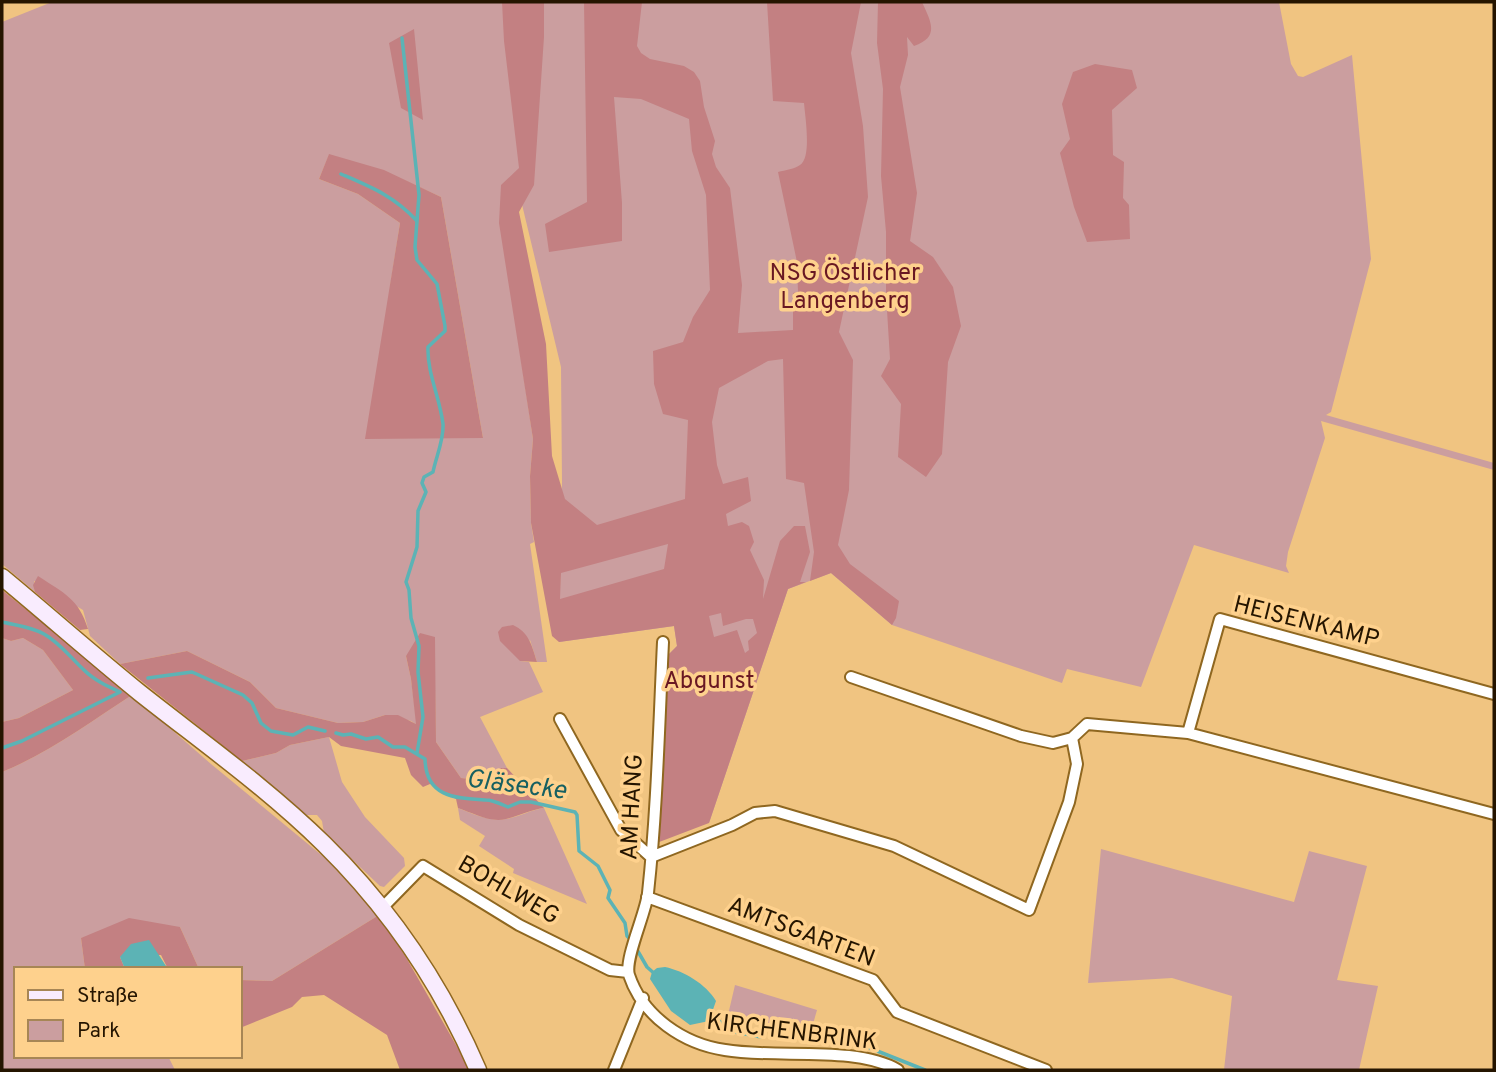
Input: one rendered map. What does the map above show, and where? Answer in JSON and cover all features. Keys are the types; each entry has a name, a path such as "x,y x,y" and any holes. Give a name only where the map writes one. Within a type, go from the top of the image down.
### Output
{"main road":[{"path":"2,577 139,692 225,759 324,844 382,908 440,996 478,1070"}],"street":[{"name":"HEISENKAMP","path":"1188,733 1220,619 1494,694"},
{"name":"AM HANG","path":"628,972 647,897 663,642"},
{"path":"851,677 1021,736 1053,743 1072,738 1087,724 1188,733 1494,814"},
{"path":"561,719 621,830 651,857 755,813 775,811 894,846 1029,910 1069,802 1077,764 1072,738"},
{"name":"BOHLWEG","path":"382,908 423,866 519,925 610,970 628,972"},
{"name":"AMTSGARTEN","path":"647,897 873,980 897,1012 1046,1070"},
{"name":"KIRCHENBRINK","path":"628,972 643,998 672,1032 696,1044 761,1055 864,1059 898,1070"},
{"path":"614,1070 643,998"}],"green space":[{"name":"NSG Östlicher Langenberg","path":"52,2 1279,2 1291,64 1298,76 1303,77 1352,55 1371,259 1331,412 1326,415 1494,463 1494,470 1321,421 1325,438 1288,552 1286,566 1289,573 1194,545 1141,687 1067,669 1062,683 892,625 831,573 788,589 709,823 666,657 677,646 674,626 559,642 561,367 519,192 513,305 533,439 530,476 534,542 530,544 547,662 537,662 530,640 520,661 529,662 543,692 480,717 507,768 501,768 480,780 461,778 436,742 434,637 406,656 417,725 385,715 363,722 338,723 276,708 250,682 187,651 120,664 90,636 83,610 34,581 35,592 2,564 2,22","holes":["329,155 384,171 441,197 483,438 390,287 400,223 358,194 319,179"]},
{"name":"Abgunst","path":"502,2 544,2 534,185 519,212 546,344 552,456 565,499 597,525 685,499 688,420 663,414 654,384 653,351 683,342 693,317 710,290 706,195 692,151 689,119 641,99 614,97 622,203 622,241 549,252 545,224 587,202 584,2 642,2 637,46 641,53 650,59 684,66 694,72 700,81 704,107 715,141 712,154 716,167 730,188 742,285 738,333 793,330 793,293 798,292 797,262 778,172 795,168 804,161 807,136 804,103 773,101 767,2 861,2 851,53 863,126 868,197 839,332 853,360 849,490 838,545 850,564 899,601 896,618 892,625 831,573 810,581 814,552 804,483 786,479 783,359 768,361 719,388 712,422 717,465 723,484 748,477 751,501 726,514 728,526 742,522 749,526 754,542 750,550 764,580 763,599 780,541 794,526 805,526 810,552 800,582 806,582 788,589 709,823 654,844 666,657 677,646 674,626 559,642 552,636 531,523 530,476 533,439 499,223 501,185 519,168","holes":["668,544 664,569 560,599 561,573","721,613 723,626 753,619 757,633 748,641 749,650 745,653 737,630 714,637 709,616"]},
{"path":"878,2 922,2 931,27 928,38 914,46 907,37 908,55 900,87 917,193 910,241 933,257 953,287 961,326 948,362 942,454 926,477 898,457 901,404 881,376 890,359 886,232 881,176 883,89 877,43"},
{"path":"414,29 423,120 401,108 389,43"},
{"path":"1095,64 1132,70 1137,88 1112,110 1113,155 1124,162 1123,198 1129,205 1130,239 1087,242 1074,207 1060,153 1070,139 1062,104 1073,72"},
{"path":"329,154 384,170 441,197 483,438 365,439 400,223 358,194 319,179"},
{"path":"38,576 63,592 75,604 88,629 80,630 35,592 33,585"},
{"path":"2,590 132,695 53,746 2,772 2,722 19,718 73,690 43,650 23,638 11,641 2,638"},
{"path":"513,625 526,636 537,662 520,661 500,641 498,632 502,627"},
{"path":"420,633 435,637 436,742 461,778 480,780 501,768 507,768 544,808 500,820 482,817 458,808 456,799 430,784 423,787 411,775 405,758 341,746 329,737 290,745 276,753 242,761 120,664 187,651 250,682 276,708 338,723 363,722 385,715 398,715 416,724 406,656"},
{"path":"2,638 11,641 23,638 43,650 73,690 19,718 2,722"},
{"path":"132,695 325,858 379,915 272,981 242,980 242,967 198,967 180,927 81,938 85,967 14,967 14,1058 169,1058 175,1070 2,1070 2,772 53,746"},
{"path":"329,737 342,782 365,817 404,858 405,866 384,887 324,833 322,821 317,815 305,815 242,761 276,753 290,745"},
{"path":"458,808 500,820 544,808 587,904 513,873 514,869 479,846 485,836 460,820"},
{"path":"1101,849 1294,902 1309,851 1367,866 1337,980 1378,986 1359,1070 1224,1070 1232,996 1172,978 1088,983"},
{"path":"379,915 407,959 468,1070 400,1070 387,1035 324,995 302,997 292,1007 242,1027 242,980 272,981"},
{"path":"129,918 180,927 198,967 167,967 161,955 120,957 124,967 85,967 81,938"},
{"path":"735,985 817,1010 809,1038 779,1027 728,1015"}],"water":[{"path":"149,940 167,967 124,967 120,957 131,944"},
{"path":"665,967 694,979 712,995 716,1001 709,1021 690,1025 671,1011 650,979 657,968"}],"waterway":[{"path":"402,38 419,195 415,247 417,260 437,284 445,326 445,331 428,347 443,424 442,436 433,472 424,477 422,483 426,492 418,511 417,547 406,582 411,618 419,646 418,672 423,717 417,753"},
{"path":"341,174 391,199 417,221"},
{"path":"2,622 44,634 92,677 120,692"},
{"name":"Gläsecke","path":"148,678 192,672 243,695 252,703 261,723 271,731 293,735 308,727 325,731"},
{"name":"Gläsecke","path":"2,748 22,741 120,692"},
{"name":"Gläsecke","path":"336,733 366,739 378,737 393,747 405,747 425,759 427,772 437,789 454,796 491,801 508,807 520,802 531,802 575,812 579,851 598,866 610,890 608,898 625,923 627,936 632,941"},
{"name":"Gläsecke","path":"636,948 647,967 656,975"},
{"name":"Gläsecke","path":"710,1015 735,1032 761,1037"},
{"name":"Gläsecke","path":"775,1037 820,1036 847,1039 925,1070"}]}
